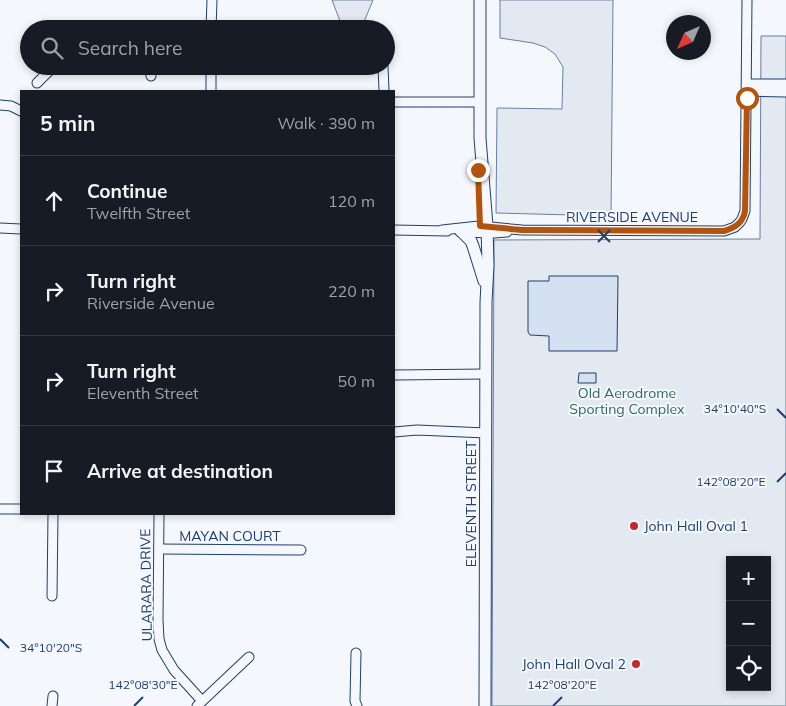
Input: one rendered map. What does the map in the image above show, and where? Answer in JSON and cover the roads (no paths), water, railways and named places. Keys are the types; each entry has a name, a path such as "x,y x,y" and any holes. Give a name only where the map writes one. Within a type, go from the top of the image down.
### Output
{"main road":[{"name":"ELEVENTH STREET","path":"480,0 479,102 486,302"},
{"name":"ELEVENTH STREET","path":"483,229 488,265 486,302 486,706"},
{"path":"462,232 474,246 484,283"}],"street":[{"path":"212,0 212,20"},
{"path":"747,0 747,87"},
{"path":"37,83 45,75"},
{"path":"211,75 211,90"},
{"path":"383,75 384,90"},
{"path":"747,87 786,84"},
{"path":"747,87 786,92"},
{"name":"RIVERSIDE AVENUE","path":"395,230 724,231 735,227 742,219 745,211 747,87"},
{"path":"395,102 479,102"},
{"path":"0,104 20,110"},
{"path":"0,228 20,228"},
{"name":"RIVERSIDE AVENUE","path":"442,230 462,232 483,229"},
{"path":"395,375 486,374"},
{"path":"395,432 417,430 486,433"},
{"path":"0,509 20,509"},
{"path":"52,596 53,515"},
{"name":"ULARARA DRIVE","path":"159,515 158,630 162,650 174,670 199,703"},
{"name":"MAYAN COURT","path":"159,549 301,550"},
{"path":"356,653 355,701 357,706"},
{"path":"199,703 249,657"}],"place":[{"name":"John Hall Oval 1","path":"634,526"},
{"name":"John Hall Oval 2","path":"636,664"}],"park label":[{"name":"Old Aerodrome Sporting Complex","path":"627,402"}]}
